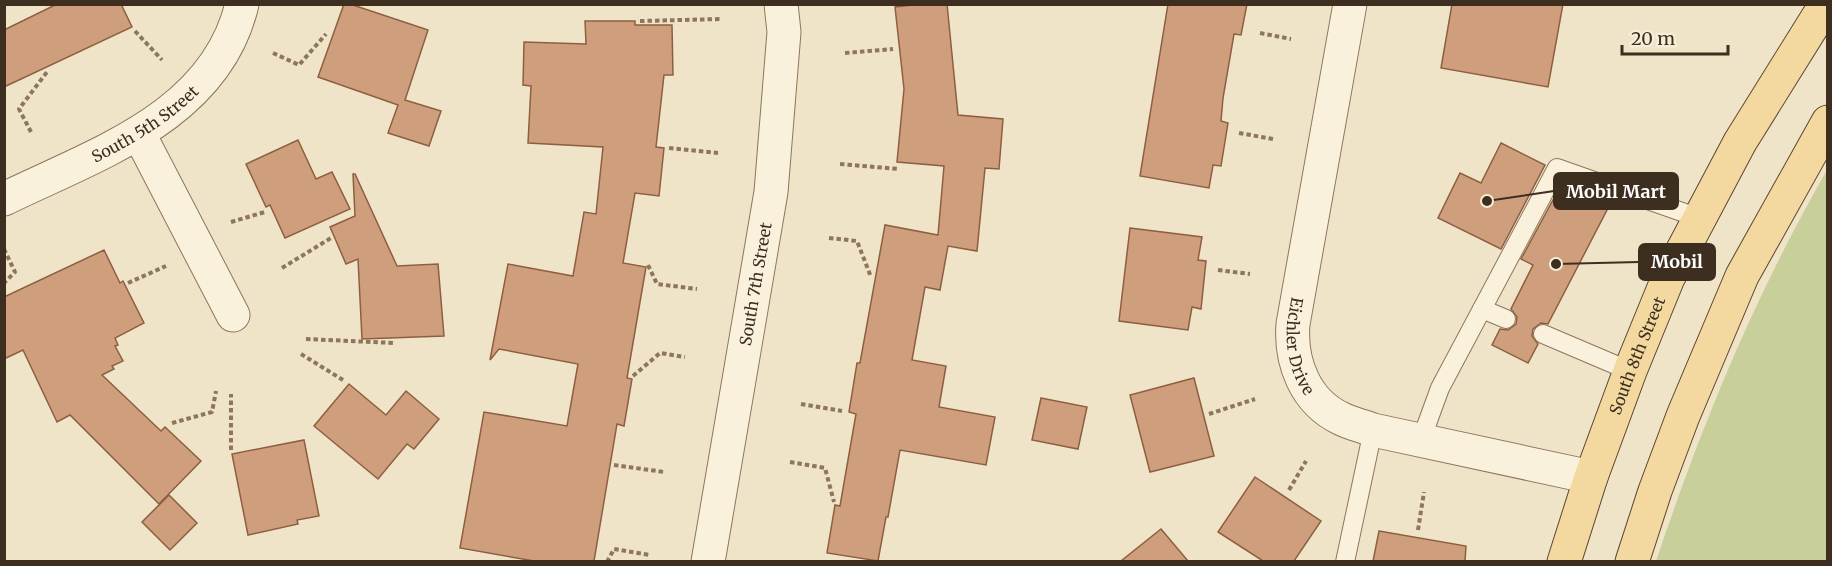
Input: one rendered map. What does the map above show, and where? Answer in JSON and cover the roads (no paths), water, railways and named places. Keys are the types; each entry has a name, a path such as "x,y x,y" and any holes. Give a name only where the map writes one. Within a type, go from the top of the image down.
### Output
{"main road":[{"name":"South 8th Street","path":"1564,561 1591,477 1630,371 1668,278 1740,142 1826,4"},
{"path":"1632,561 1654,491 1742,276 1827,122"}],"street":[{"name":"South 5th Street","path":"4,199 139,134 177,105 216,64 230,41 242,4"},
{"name":"South 7th Street","path":"708,561 771,192 784,32 781,4"},
{"name":"Eichler Drive","path":"1350,4 1293,324 1296,365 1307,390 1341,419 1373,430 1591,477"},
{"path":"139,134 234,315"}],"lane":[{"path":"1421,440 1440,387 1557,168 1699,218"},
{"path":"1482,309 1506,319"},
{"path":"1543,334 1630,371"},
{"path":"1345,561 1373,430"}],"place":[{"name":"Mobil Mart","path":"1487,201"},
{"name":"Mobil","path":"1556,264"}]}
